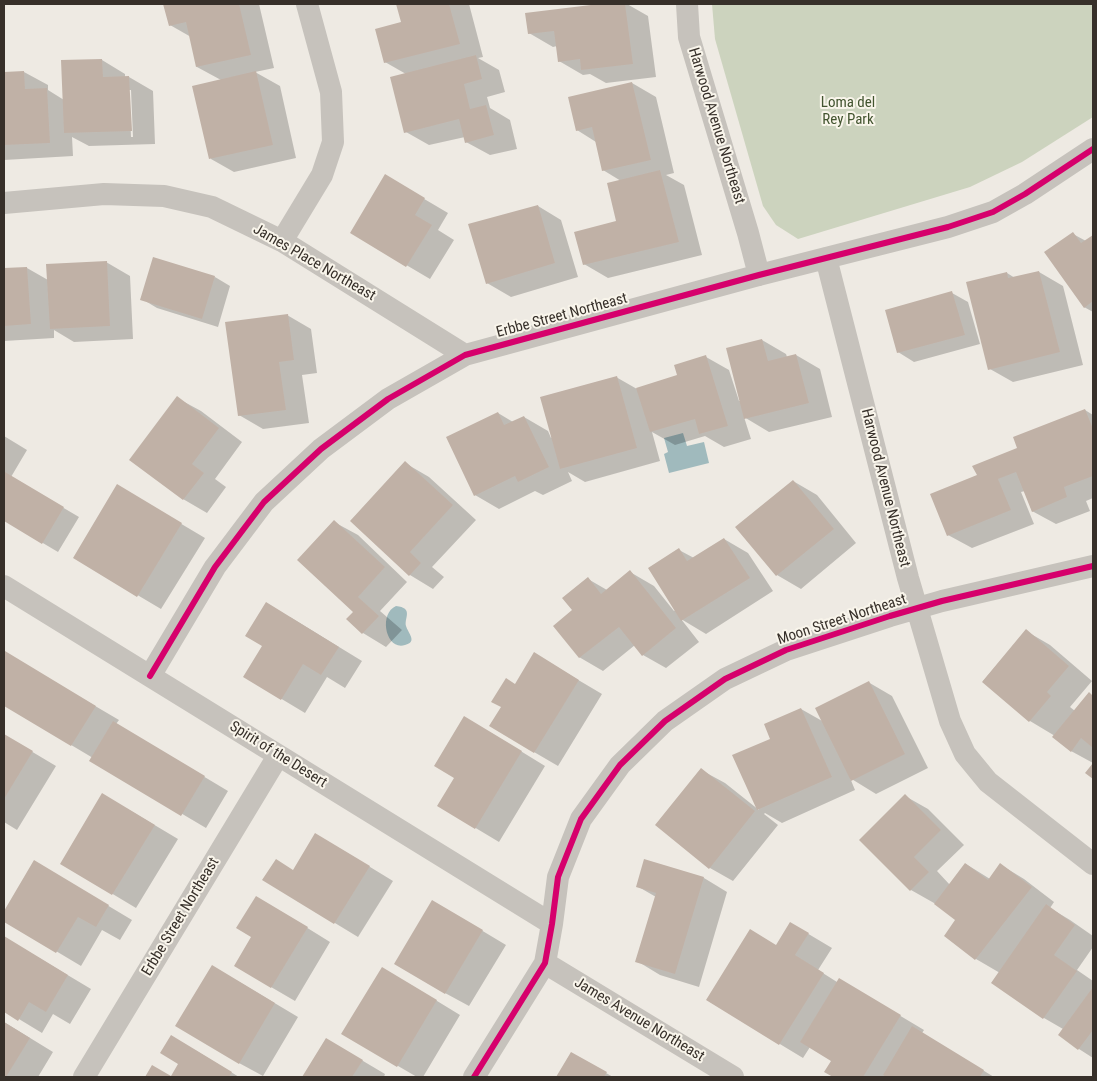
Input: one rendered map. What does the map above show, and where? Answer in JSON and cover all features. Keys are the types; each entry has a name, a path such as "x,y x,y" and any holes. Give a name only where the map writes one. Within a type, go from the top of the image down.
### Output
{"street":[{"path":"282,241 322,175 333,142 330,92 307,4"},
{"name":"Harwood Avenue Northeast","path":"687,4 689,37 759,275"},
{"name":"Erbbe Street Northeast","path":"150,676 215,567 264,502 321,449 388,399 465,355 759,275 948,227 993,212 1025,194 1093,149"},
{"name":"James Place Northeast","path":"4,203 104,194 164,196 212,207 282,241 465,355"},
{"name":"Harwood Avenue Northeast","path":"826,258 917,608 950,721 965,754 988,782 1093,864"},
{"name":"Moon Street Northeast","path":"474,1077 545,963 558,877 581,819 620,764 665,721 725,679 786,650 942,601 1093,566"},
{"name":"Spirit of the Desert","path":"4,586 552,924"},
{"name":"Erbbe Street Northeast","path":"84,1077 278,756"},
{"name":"James Avenue Northeast","path":"545,963 733,1077"}],"green space":[{"name":"Loma del Rey Park","path":"712,4 1093,4 1093,117 1022,162 970,187 798,239 776,225 763,206 715,39"}],"water":[{"path":"683,433 687,446 704,442 709,463 669,473 664,454 668,452 664,438"},
{"path":"396,606 402,607 407,611 406,626 412,640 409,644 398,645 393,643 389,637 386,623 387,616 390,610"}],"building":[{"path":"163,4 239,4 251,55 196,67 186,22 169,26"},
{"path":"396,4 449,4 460,44 384,63 375,29 401,22"},
{"path":"599,4 625,4 633,64 581,70 580,59 558,62 554,31 528,34 525,13"},
{"path":"476,55 482,79 464,84 470,109 486,105 494,135 465,143 459,119 404,133 390,77"},
{"path":"102,59 103,77 129,76 132,131 64,133 61,60"},
{"path":"24,71 25,89 47,88 50,143 4,145 4,72"},
{"path":"256,71 273,145 209,159 192,86"},
{"path":"632,82 651,160 602,171 592,127 576,131 568,97"},
{"path":"660,170 679,242 583,265 574,232 616,221 607,183"},
{"path":"385,174 425,198 415,215 432,225 406,267 350,233"},
{"path":"538,205 555,263 486,284 468,224"},
{"path":"1073,232 1081,243 1093,235 1093,301 1084,308 1044,252"},
{"path":"153,257 215,276 202,319 140,300"},
{"path":"107,261 110,326 50,329 46,264"},
{"path":"27,267 31,324 4,326 4,268"},
{"path":"1039,271 1060,352 988,370 966,282 1007,272 1008,278"},
{"path":"952,291 965,335 897,353 885,310"},
{"path":"288,314 294,360 279,362 286,410 238,416 225,322"},
{"path":"762,339 768,361 796,354 809,403 744,419 726,348"},
{"path":"706,355 728,426 699,434 695,419 650,432 636,388 677,375 674,365"},
{"path":"617,376 637,448 560,469 540,397"},
{"path":"177,396 219,428 192,464 204,473 183,500 129,460"},
{"path":"1085,409 1093,429 1093,476 1064,487 1067,497 1032,512 1016,472 998,479 1011,510 947,536 930,494 977,475 972,466 1017,448 1013,437"},
{"path":"498,412 504,425 524,416 549,467 518,482 515,476 474,496 446,437"},
{"path":"405,461 453,505 410,552 421,563 409,576 350,521"},
{"path":"5,472 64,507 42,544 4,521"},
{"path":"793,480 834,529 776,576 735,527"},
{"path":"117,484 182,523 137,597 73,558"},
{"path":"334,520 385,567 358,597 379,616 362,634 346,619 353,612 297,560"},
{"path":"724,538 750,578 681,621 648,568 679,548 687,561"},
{"path":"630,570 676,628 642,656 619,627 579,658 553,626 572,610 562,598 588,577 601,594"},
{"path":"266,602 339,647 321,675 303,664 281,700 243,677 262,646 245,636"},
{"path":"1026,629 1069,666 1047,692 1051,696 1029,722 982,682"},
{"path":"5,651 96,706 71,746 4,706"},
{"path":"534,652 579,680 534,753 489,726 501,707 491,702 506,678 515,684"},
{"path":"869,681 905,754 851,781 815,708"},
{"path":"1089,692 1093,696 1093,748 1081,738 1071,752 1052,737"},
{"path":"801,708 832,777 757,810 732,755 770,739 764,724"},
{"path":"464,716 522,751 475,829 437,806 454,778 434,766"},
{"path":"113,721 205,776 181,816 89,761"},
{"path":"4,734 33,751 4,799"},
{"path":"1093,763 1093,779 1085,773"},
{"path":"701,768 755,811 709,869 655,825"},
{"path":"102,793 155,825 112,895 60,864"},
{"path":"905,794 941,830 914,857 929,872 910,891 859,840"},
{"path":"315,833 370,866 334,924 262,880 276,859 293,870"},
{"path":"644,859 704,877 675,974 635,962 656,893 636,887"},
{"path":"34,860 109,905 96,927 78,917 56,953 4,922 4,911"},
{"path":"965,863 988,880 1000,863 1032,887 975,960 944,936 955,920 934,904"},
{"path":"256,896 308,927 271,988 234,966 251,937 236,928"},
{"path":"432,900 483,930 445,994 394,964"},
{"path":"1046,904 1075,925 1054,955 1077,971 1043,1019 991,983"},
{"path":"790,922 809,933 795,955 824,973 779,1045 706,1000 750,929 776,945"},
{"path":"4,936 68,975 46,1012 29,1002 18,1021 4,1012"},
{"path":"212,965 275,1003 239,1064 175,1026"},
{"path":"382,967 437,1000 397,1067 341,1034"},
{"path":"839,978 901,1015 863,1077 833,1077 824,1072 831,1061 800,1042"},
{"path":"1093,987 1093,1030 1078,1050 1058,1035"},
{"path":"4,1022 30,1038 6,1077 4,1077"},
{"path":"912,1026 984,1070 980,1077 886,1077 883,1075"},
{"path":"171,1035 232,1072 229,1077 145,1077 152,1065 171,1076 178,1064 160,1053"},
{"path":"326,1038 363,1060 352,1077 302,1077"},
{"path":"571,1052 607,1072 604,1077 556,1077"}],"cycle path":[{"path":"150,676 215,567 264,502 321,449 388,399 465,355 759,275 948,227 993,212 1025,194 1093,149"},
{"path":"474,1077 545,963 558,877 581,819 620,765 665,721 725,679 786,650 942,601 1093,566"}]}
